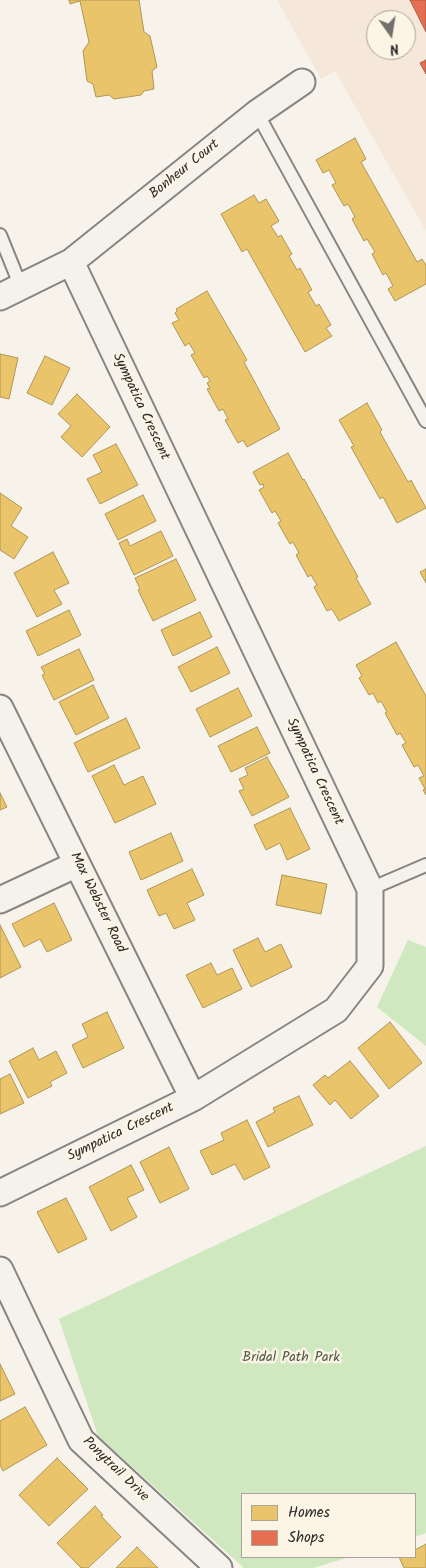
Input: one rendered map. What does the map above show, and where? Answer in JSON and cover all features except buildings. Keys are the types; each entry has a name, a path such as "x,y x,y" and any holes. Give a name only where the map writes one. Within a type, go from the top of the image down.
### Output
{"street":[{"name":"Bonheur Court","path":"71,262 257,112 302,82"},
{"path":"11,292 71,262"},
{"name":"Sympatica Crescent","path":"0,1193 193,1098 336,1010 370,966 370,889 71,262"},
{"name":"Max Webster Road","path":"0,708 193,1098"},
{"path":"0,900 77,864"},
{"name":"Ponytrail Drive","path":"0,1270 82,1440 219,1568"}],"lane":[{"path":"257,112 426,420"},
{"path":"0,236 11,292"},
{"path":"370,889 426,865"}],"shaded area":[{"path":"277,0 426,0 426,231 335,71 321,79"}],"green space":[{"path":"408,940 426,947 426,1046 377,1007"},
{"name":"Bridal Path Park","path":"426,1146 426,1533 416,1537 416,1493 241,1493 241,1558 347,1558 313,1568 244,1568 98,1436 59,1319"}]}
